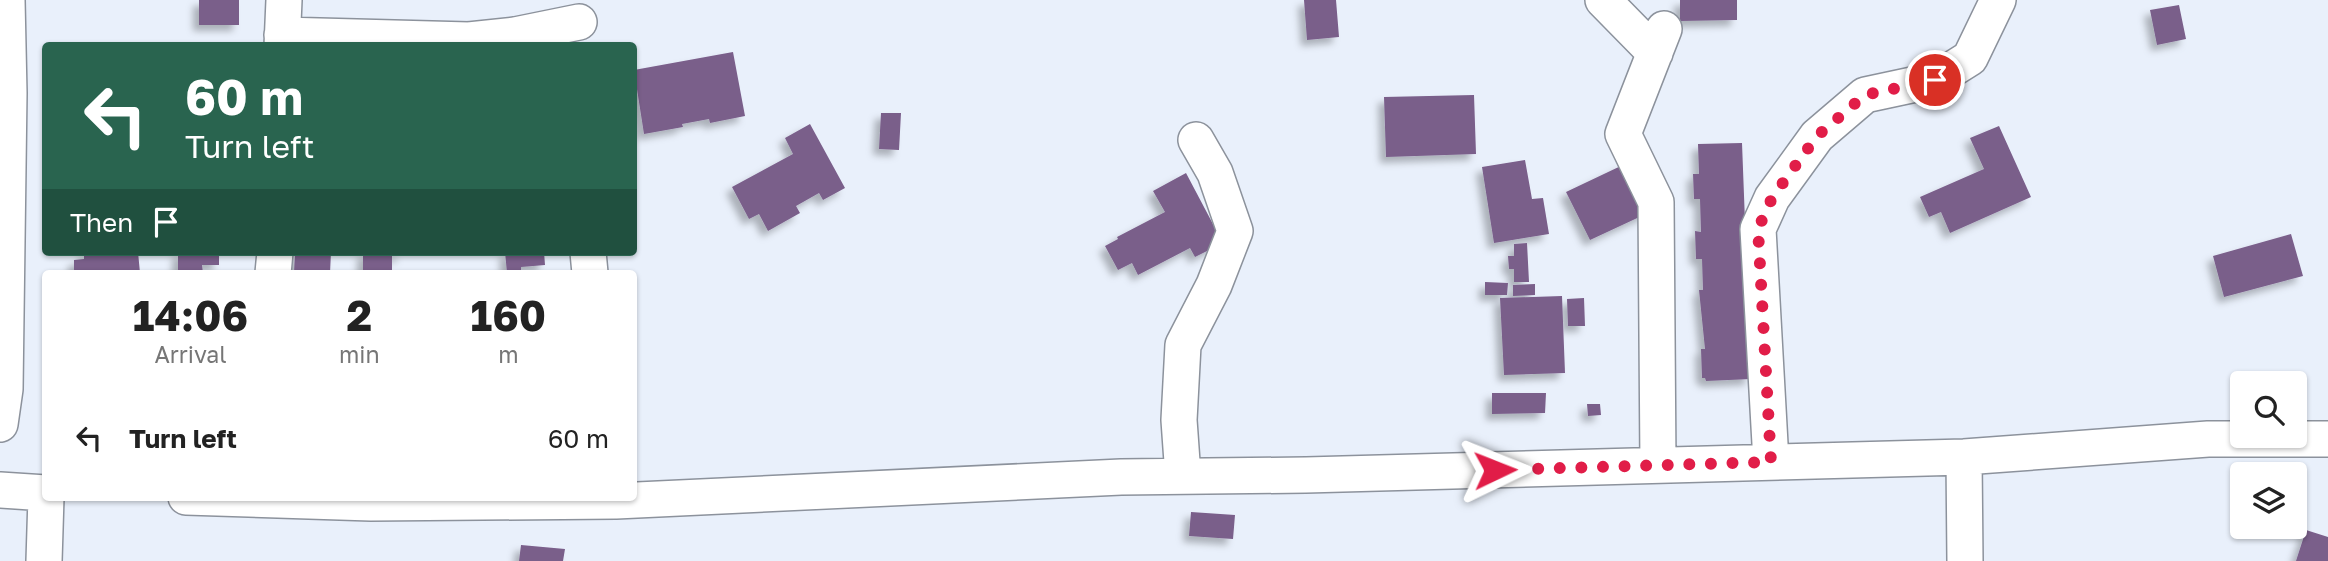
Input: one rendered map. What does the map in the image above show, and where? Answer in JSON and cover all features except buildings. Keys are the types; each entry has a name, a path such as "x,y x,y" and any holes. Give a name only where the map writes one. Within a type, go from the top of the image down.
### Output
{"street":[{"path":"0,424 5,389 9,93 7,0"},
{"path":"284,0 282,40 469,40 515,36 579,22"},
{"path":"1603,0 1660,41 1623,134 1656,202 1658,465"},
{"path":"1771,462 1758,229 1772,198 1817,136 1865,95 1935,80 1970,58 1998,0"},
{"path":"1183,477 1179,420 1183,345 1214,285 1235,231 1215,173 1196,140"},
{"path":"637,498 1121,477 1964,457 2208,439 2328,439"},
{"path":"1964,457 1965,561"},
{"path":"0,491 42,495"},
{"path":"44,561 46,501"},
{"path":"325,501 492,501"}],"route":[{"path":"1495,470 1771,462 1758,229 1772,198 1817,136 1865,95 1935,80"}]}
